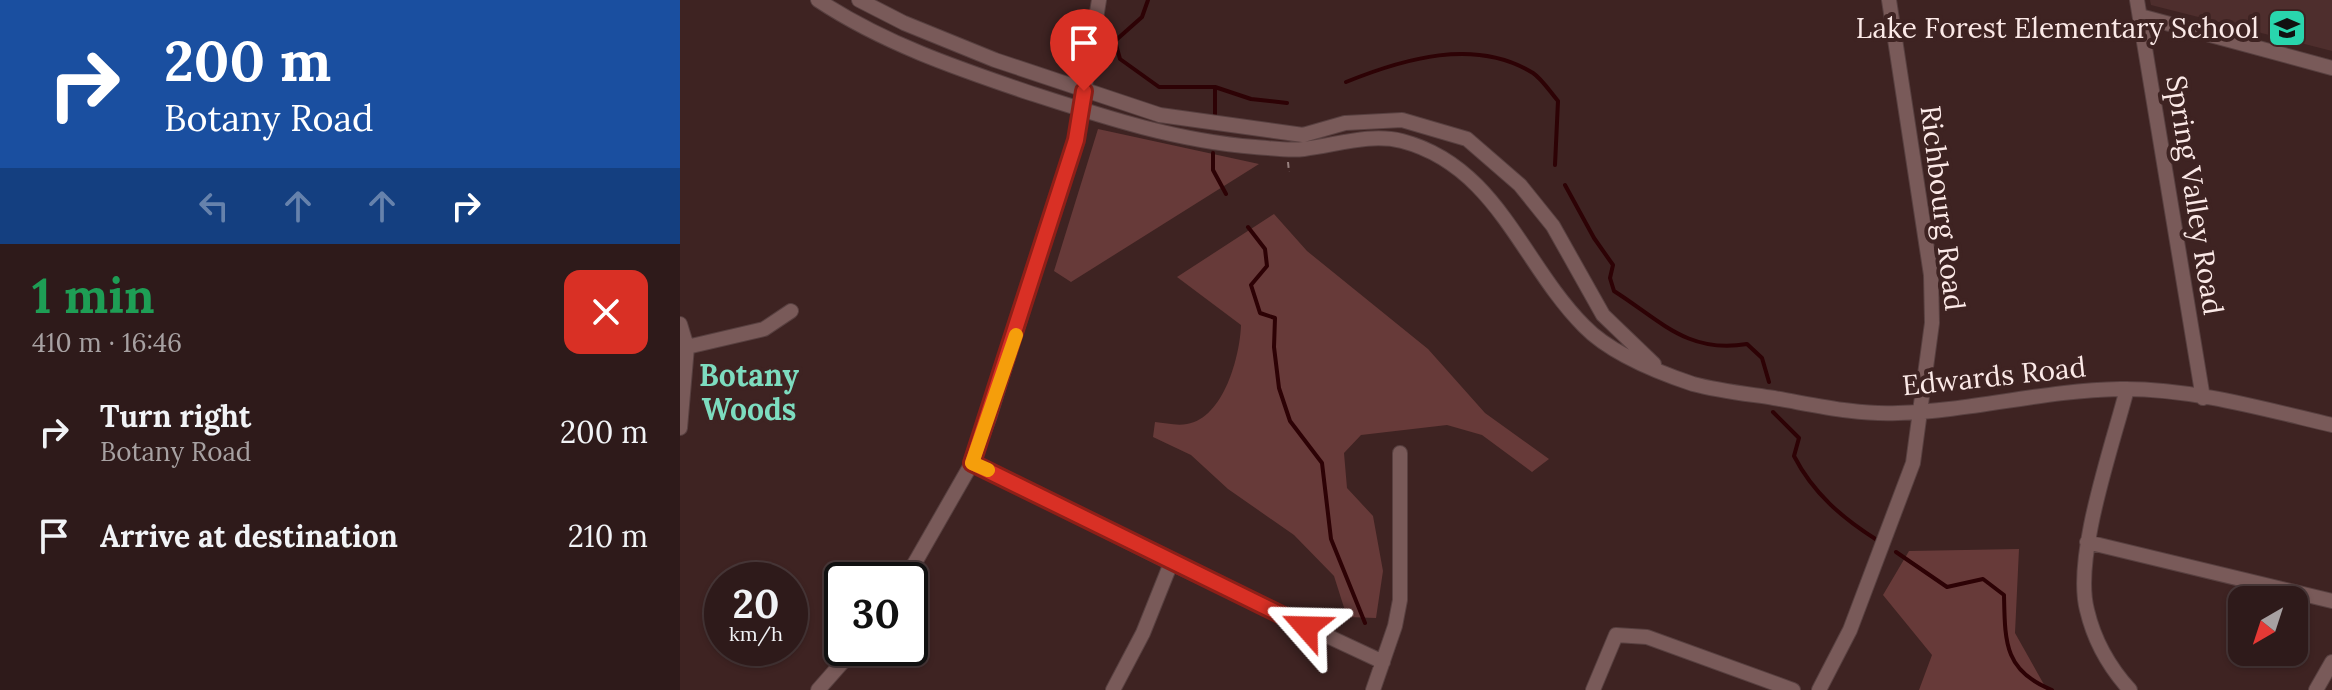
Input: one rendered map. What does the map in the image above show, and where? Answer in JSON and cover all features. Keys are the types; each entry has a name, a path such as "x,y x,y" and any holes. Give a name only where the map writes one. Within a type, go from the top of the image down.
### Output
{"street":[{"name":"Edwards Road","path":"818,0 888,40 1081,110 1207,142 1298,150 1387,138 1426,150 1456,167 1490,198 1565,306 1585,328 1614,350 1692,383 1828,408 1896,414 2080,390 2127,389 2203,398 2332,425"},
{"name":"Edwards Road","path":"859,0 898,20 1084,91 1160,115 1303,135 1345,123 1402,120 1467,139 1520,185 1553,226 1603,315 1645,358 1664,371"},
{"path":"915,562 972,463 1047,234 1081,110 1099,0"},
{"name":"Richbourg Road","path":"1819,690 1874,572 1913,463 1932,323 1931,275 1889,0"},
{"name":"Spring Valley Road","path":"2137,0 2203,398"},
{"path":"2140,16 2332,68"},
{"path":"888,40 898,20"},
{"path":"687,347 764,329 791,311"},
{"path":"680,324 687,347 680,428"},
{"path":"2127,389 2087,542 2086,609 2111,668 2130,690"},
{"path":"1373,690 1400,600 1400,453"},
{"path":"972,463 1171,563 1383,662"},
{"path":"2087,542 2332,601"},
{"path":"1113,690 1143,633 1171,563"},
{"path":"1593,690 1616,635 1658,641 1793,690"},
{"path":"2316,690 2332,662"},
{"path":"818,690 839,666"}],"shaded area":[{"name":"Lake Forest Elementary School","path":"2150,0 2332,0 2332,51 2151,5"},
{"path":"1098,129 1259,164 1071,282 1054,271"},
{"path":"1274,214 1307,251 1428,349 1485,413 1549,459 1532,472 1482,435 1447,425 1361,435 1344,453 1347,488 1373,516 1383,571 1376,618 1347,617 1334,576 1294,535 1228,489 1191,455 1153,437 1155,422 1187,424 1211,410 1228,384 1240,338 1241,325 1177,277"},
{"path":"2019,549 2015,633 2047,690 1919,690 1932,655 1883,595 1909,551"}],"waterway":[{"path":"1148,0 1142,17 1115,41 1120,59 1159,87 1215,87 1251,99 1287,103"},
{"path":"1346,82 1391,66 1439,55 1487,56 1511,62 1533,73 1558,101 1555,165"},
{"path":"1215,88 1215,114"},
{"path":"1213,153 1213,170 1226,194"},
{"path":"1565,185 1594,238 1613,265 1610,278 1614,291 1661,324 1691,340 1726,346 1747,344 1762,358 1769,382"},
{"path":"1248,227 1265,249 1267,266 1251,285 1260,313 1275,318 1274,347 1279,388 1290,421 1322,463 1331,539 1365,623"},
{"path":"1773,412 1799,438 1794,456 1810,482 1840,514 1877,540"},
{"path":"1896,552 1947,587 1983,579 2004,595 2010,653 2024,674 2052,690"}],"slow traffic":[{"path":"988,470 972,463 1016,335"}],"place":[{"name":"Lake Forest Elementary School","path":"2287,28"}],"district":[{"name":"Botany Woods","path":"749,393"}],"route":[{"path":"1084,91 1076,140 1013,344 972,463 1306,627"}]}
